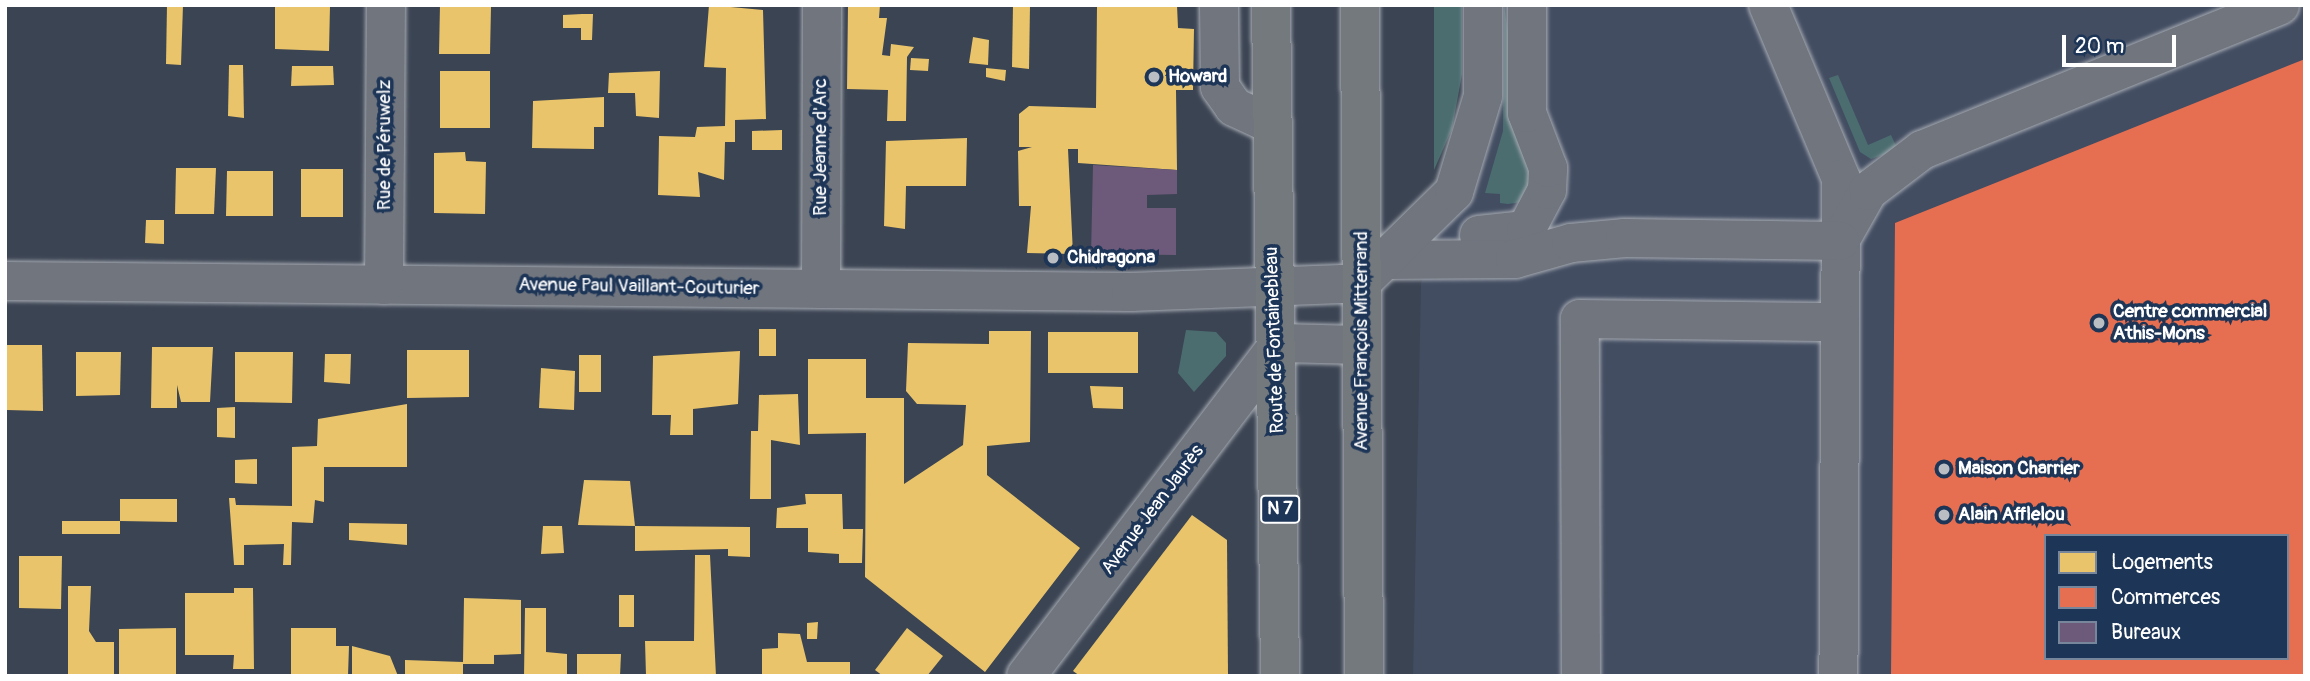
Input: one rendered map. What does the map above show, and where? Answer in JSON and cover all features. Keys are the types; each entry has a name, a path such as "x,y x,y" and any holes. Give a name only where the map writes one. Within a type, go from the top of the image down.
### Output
{"main road":[{"name":"Route de Fontainebleau","path":"1271,5 1273,284 1279,343 1280,676"},
{"name":"Avenue François Mitterrand","path":"1360,5 1372,272 1361,345 1364,676"}],"street":[{"name":"Rue de Péruwelz","path":"384,285 386,5"},
{"name":"Rue Jeanne d'Arc","path":"821,289 822,5"},
{"path":"1219,5 1220,87 1234,107 1270,124"},
{"path":"1372,272 1458,183 1483,96 1483,5"},
{"path":"1372,272 1465,235 1521,233 1537,219 1548,168 1527,113 1527,5"},
{"path":"1768,5 1840,179 1838,676"},
{"path":"1840,241 1868,191 1922,150 2280,5"},
{"name":"Avenue Paul Vaillant-Couturier","path":"5,281 1199,292 1515,259 1571,243 1625,238 1840,241"},
{"path":"1581,676 1580,319 1840,322"},
{"path":"1279,343 1361,345"},
{"name":"Avenue Jean Jaurès","path":"1026,676 1279,343"}],"shaded area":[{"path":"1487,5 2305,5 2305,676 1413,676 1421,284"}],"green space":[{"path":"1434,5 1462,5 1462,74 1452,129 1434,170"},
{"path":"1504,5 1530,181 1522,202 1508,204 1500,203 1500,194 1485,193 1503,131"},
{"path":"1838,75 1868,145 1891,135 1898,150 1871,159 1860,152 1829,78"},
{"path":"1186,330 1216,332 1226,343 1226,356 1194,392 1178,373"}],"building: Logements":[{"path":"167,5 183,5 181,65 166,64"},
{"path":"440,5 491,7 490,54 439,54"},
{"path":"709,5 763,10 766,119 735,120 735,142 725,142 724,180 698,172 700,197 658,195 659,136 695,137 697,127 725,126 726,68 704,67"},
{"path":"848,5 880,5 879,18 887,18 882,55 890,56 891,44 914,47 907,57 906,121 887,121 888,90 847,89"},
{"path":"1013,5 1030,5 1029,69 1012,67"},
{"path":"1097,5 1177,5 1178,28 1194,29 1193,90 1176,90 1177,170 1078,163 1078,149 1068,149 1073,254 1027,253 1031,206 1019,206 1018,151 1032,147 1019,147 1019,114 1029,106 1096,108"},
{"path":"275,6 330,6 329,51 275,49"},
{"path":"593,14 592,40 581,40 581,28 563,28 563,15"},
{"path":"973,37 989,40 988,65 969,63"},
{"path":"911,58 929,59 928,71 910,70"},
{"path":"229,65 243,65 244,118 228,116"},
{"path":"292,66 333,66 334,85 291,86"},
{"path":"986,68 1006,70 1005,81 986,77"},
{"path":"440,71 490,71 490,128 440,128"},
{"path":"660,71 659,118 636,116 635,93 608,93 609,73"},
{"path":"604,97 604,127 594,127 594,149 532,148 533,101"},
{"path":"782,130 782,150 752,150 752,131"},
{"path":"967,138 966,186 906,186 905,229 884,226 886,141"},
{"path":"465,152 466,161 486,162 485,214 434,213 434,153"},
{"path":"176,168 216,168 214,214 175,214"},
{"path":"301,169 343,169 343,217 301,217"},
{"path":"227,171 273,171 273,216 226,216"},
{"path":"146,220 164,220 164,244 145,243"},
{"path":"759,329 776,329 776,356 759,356"},
{"path":"989,331 1031,331 1030,442 987,446 987,475 1080,548 985,672 865,577 866,433 808,434 808,359 866,359 866,398 904,398 904,484 963,445 966,405 917,404 906,391 908,343 989,344"},
{"path":"1048,332 1138,332 1138,373 1048,373"},
{"path":"5,345 42,345 43,411 7,410"},
{"path":"152,347 213,347 210,402 181,402 177,385 177,408 151,408"},
{"path":"407,350 469,350 469,397 407,398"},
{"path":"740,351 738,404 693,409 693,435 670,435 671,415 652,415 653,356"},
{"path":"76,352 121,352 120,395 76,396"},
{"path":"235,352 293,352 292,403 235,402"},
{"path":"325,354 351,354 350,384 324,382"},
{"path":"579,355 601,355 601,392 579,392"},
{"path":"541,368 575,371 574,410 539,408"},
{"path":"1090,386 1123,387 1123,409 1093,408"},
{"path":"798,394 800,445 771,440 771,499 750,499 751,431 758,431 759,395"},
{"path":"407,404 407,467 324,467 324,502 315,500 313,523 292,522 291,565 283,565 284,544 244,545 244,565 234,565 229,498 235,498 236,505 292,506 292,447 317,446 318,419"},
{"path":"235,407 235,438 217,437 217,408"},
{"path":"257,459 257,484 235,483 235,460"},
{"path":"584,480 630,481 635,526 578,525"},
{"path":"805,494 842,494 843,529 863,529 862,563 839,563 839,554 808,552 808,528 776,528 777,508 806,504"},
{"path":"120,499 177,499 177,522 120,521"},
{"path":"1192,515 1227,540 1228,676 1080,676 1073,671"},
{"path":"62,521 120,521 120,534 62,534"},
{"path":"349,523 407,524 407,545 349,540"},
{"path":"543,526 562,526 564,553 541,554"},
{"path":"635,526 750,527 750,557 728,556 728,549 635,551"},
{"path":"695,555 710,555 716,676 646,676 645,641 694,641"},
{"path":"19,556 62,556 61,609 19,608"},
{"path":"68,586 91,586 89,631 96,642 114,642 114,676 68,676"},
{"path":"234,588 253,588 254,669 233,669 234,655 185,655 185,593 234,593"},
{"path":"619,595 634,595 634,627 619,627"},
{"path":"464,598 521,600 521,654 494,655 494,664 463,664 463,676 405,676 405,660 463,662"},
{"path":"525,608 546,608 546,652 567,654 567,676 524,676"},
{"path":"818,622 817,639 807,639 807,623"},
{"path":"176,628 176,676 119,676 119,629"},
{"path":"291,628 336,628 336,646 349,646 348,676 291,676"},
{"path":"907,628 943,656 927,676 883,676 875,670"},
{"path":"778,633 800,634 807,662 850,662 850,676 762,676 762,649 778,648"},
{"path":"352,646 390,656 398,676 352,676"},
{"path":"577,654 621,654 620,676 577,676"}],"building: Commerces":[{"name":"Centre commercial Athis-Mons","path":"2305,59 2305,676 1891,676 1895,223"}],"building: Bureaux":[{"path":"1093,165 1177,170 1177,194 1147,195 1147,208 1176,208 1176,255 1091,254"}],"place":[{"name":"Howard","path":"1154,77"},
{"name":"Chidragona","path":"1053,258"},
{"name":"Centre commercial Athis-Mons","path":"2099,323"},
{"name":"Maison Charrier","path":"1944,469"},
{"name":"Alain Afflelou","path":"1944,515"}]}
